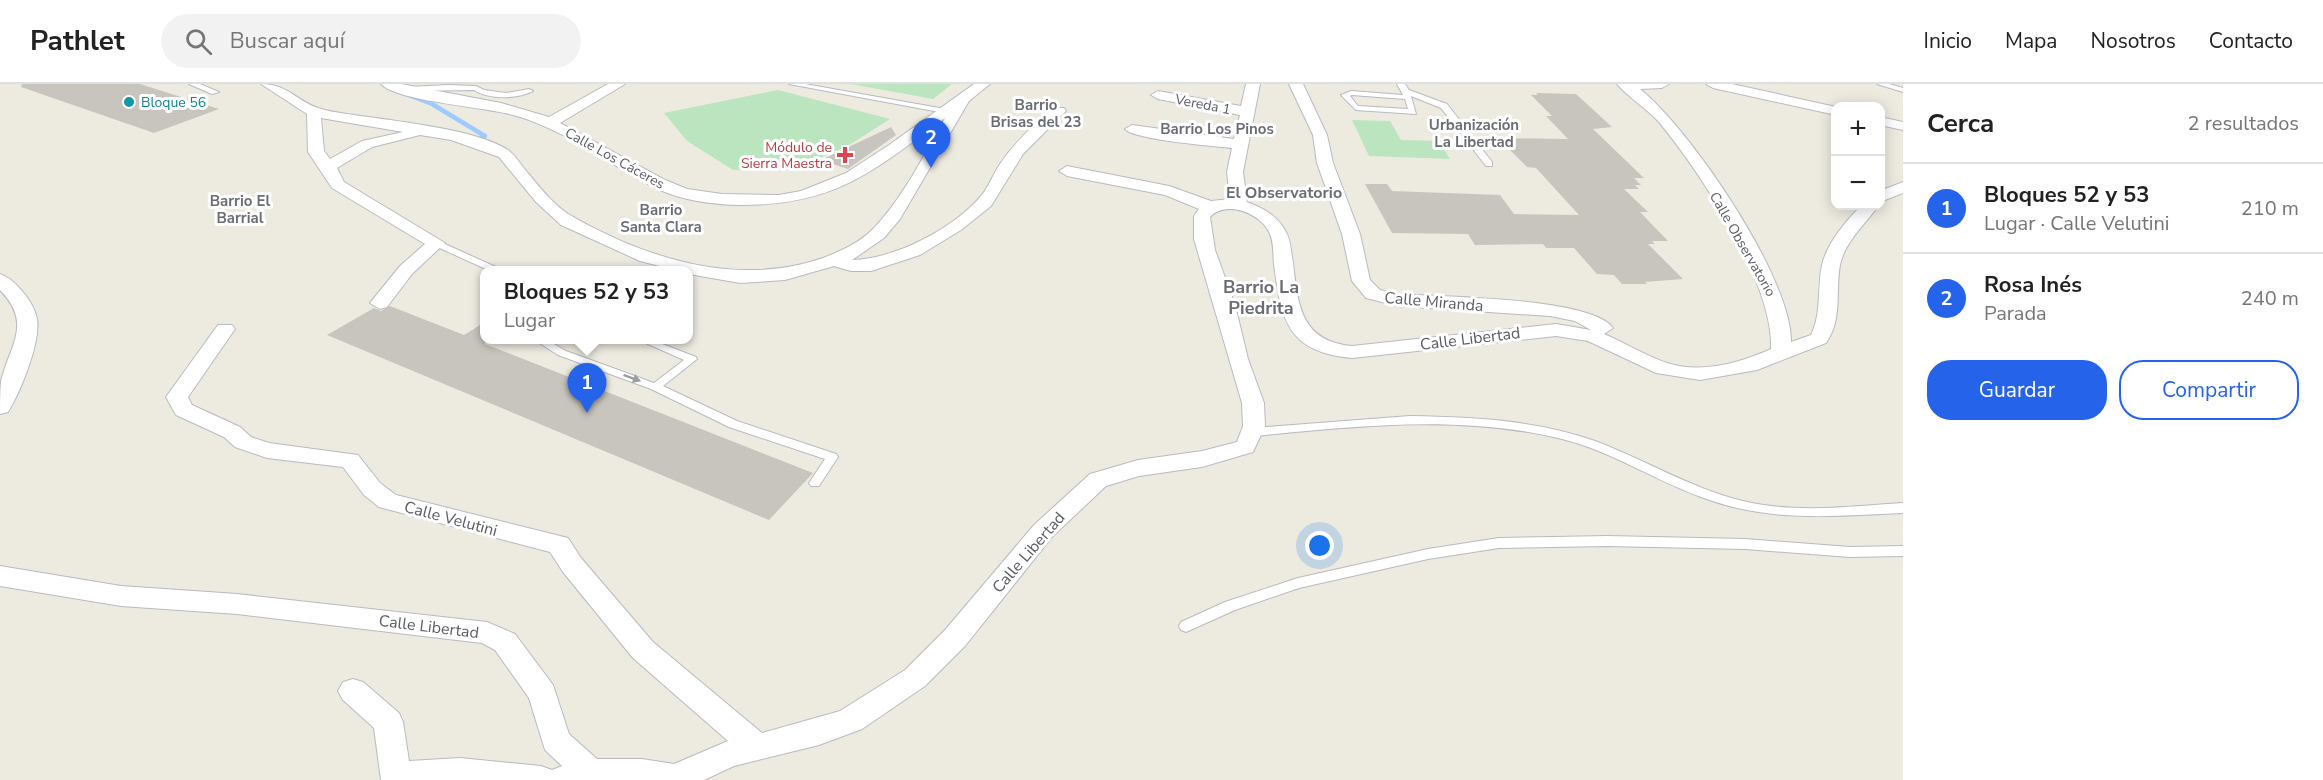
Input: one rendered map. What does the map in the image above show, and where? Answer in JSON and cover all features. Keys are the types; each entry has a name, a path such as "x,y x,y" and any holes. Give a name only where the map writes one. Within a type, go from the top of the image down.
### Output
{"street":[{"path":"268,84 314,112 474,142 504,154 542,199 567,221 646,257 679,266"},
{"name":"Calle Los Cáceres","path":"388,84 406,90 510,109 549,123 569,132 661,185 685,194 710,199 779,200 819,190 869,166 983,84"},
{"path":"549,123 618,84"},
{"path":"1239,205 1235,172 1253,84"},
{"name":"Calle Miranda","path":"1296,84 1320,135 1325,163 1351,234 1361,281 1373,294 1398,300 1525,307 1570,314 1678,363 1709,372"},
{"path":"1625,85 1662,84"},
{"path":"1713,84 1831,110"},
{"name":"Calle Observatorio","path":"1625,85 1654,109 1675,133 1747,245 1774,299 1784,337 1781,352"},
{"name":"Vereda 1","path":"1158,95 1248,112"},
{"path":"693,270 709,274 740,277 785,274 834,260 858,249 885,227 963,99"},
{"path":"834,260 848,265 877,263 905,256 925,246 986,201 1027,137 1059,111"},
{"path":"314,112 316,152 328,166 338,185 436,243 406,270 380,303"},
{"path":"1885,122 1903,126"},
{"path":"1132,129 1182,138 1241,144"},
{"path":"328,166 368,144 428,132"},
{"path":"1067,171 1169,191 1210,207 1202,216 1204,242 1224,302 1238,361 1254,403 1254,432"},
{"path":"1885,195 1903,188"},
{"name":"Calle Libertad","path":"1210,207 1221,204 1239,205 1265,217 1279,232 1292,313 1306,338 1326,350 1373,350 1556,330 1593,336 1663,369 1689,374 1733,371 1781,352"},
{"path":"1781,352 1819,339 1826,321 1835,254 1867,210"},
{"path":"0,280 19,299 27,314 24,353 0,407"},
{"name":"Calle Velutini","path":"225,329 177,397 184,410 232,432 243,442 267,450 350,460 372,489 388,501 559,545 572,565 643,650 757,747"},
{"name":"Calle Libertad","path":"0,576 121,596 237,604 465,628 487,633 505,642 543,694 556,741 577,777 642,773 675,778 729,754 819,732 851,720 901,690 954,638 1043,531 1098,480 1138,468 1233,452 1245,447 1254,432"},
{"path":"353,691 388,722 396,776 460,772 541,780"}],"lane":[{"path":"197,84 215,92"},
{"path":"793,84 945,111"},
{"path":"1401,84 1405,95 1413,112 1356,108 1345,95 1351,93 1405,95 1444,106 1489,164"},
{"path":"1881,84 1903,90"},
{"path":"406,90 477,86 494,94 528,91"},
{"path":"436,243 486,266"},
{"path":"548,344 562,353 655,387 733,424 832,457 815,483"},
{"path":"655,387 692,359 656,344"},
{"path":"1254,432 1416,418 1456,418 1567,437 1719,499 1753,508 1782,511 1903,508"},
{"path":"1186,626 1230,606 1298,583 1428,554 1499,543 1606,541 1745,544 1850,552 1903,550"}],"green space":[{"path":"851,84 952,84 933,99"},
{"path":"778,90 890,119 846,147 789,170 733,170 687,141 664,113"},
{"path":"1352,120 1390,121 1401,140 1439,141 1450,159 1369,156"}],"building":[{"name":"Bloque 56","path":"22,84 140,84 219,109 154,133 21,87"},
{"path":"1536,93 1576,94 1612,127 1593,129 1644,178 1634,178 1641,185 1635,185 1639,189 1624,189 1648,212 1640,212 1668,241 1652,241 1655,244 1648,244 1683,279 1645,282 1647,284 1622,284 1614,275 1597,274 1574,248 1546,248 1543,244 1475,245 1468,234 1392,233 1365,184 1387,184 1392,191 1500,195 1514,214 1579,215 1536,168 1527,167 1498,138 1568,139 1546,116 1552,116 1531,95 1538,95"},
{"path":"891,127 896,135 848,169 821,160"},
{"path":"390,306 464,335 480,325 480,344 485,344 813,473 769,520 327,335 374,308 381,311"}],"waterway":[{"path":"406,94 432,104 485,136 474,142"}],"place":[{"name":"Bloque 56","path":"129,102"},
{"name":"Módulo de Sierra Maestra","path":"845,155"},
{"name":"Rosa Inés","path":"931,168"},
{"name":"Bloques 52 y 53","path":"587,413"}],"district":[{"name":"Barrio Brisas del 23","path":"1036,114"},
{"name":"Barrio Los Pinos","path":"1217,129"},
{"name":"Urbanización La Libertad","path":"1474,134"},
{"name":"El Observatorio","path":"1284,192"},
{"name":"Barrio El Barrial","path":"240,210"},
{"name":"Barrio Santa Clara","path":"661,218"},
{"name":"Barrio La Piedrita","path":"1261,297"}]}
